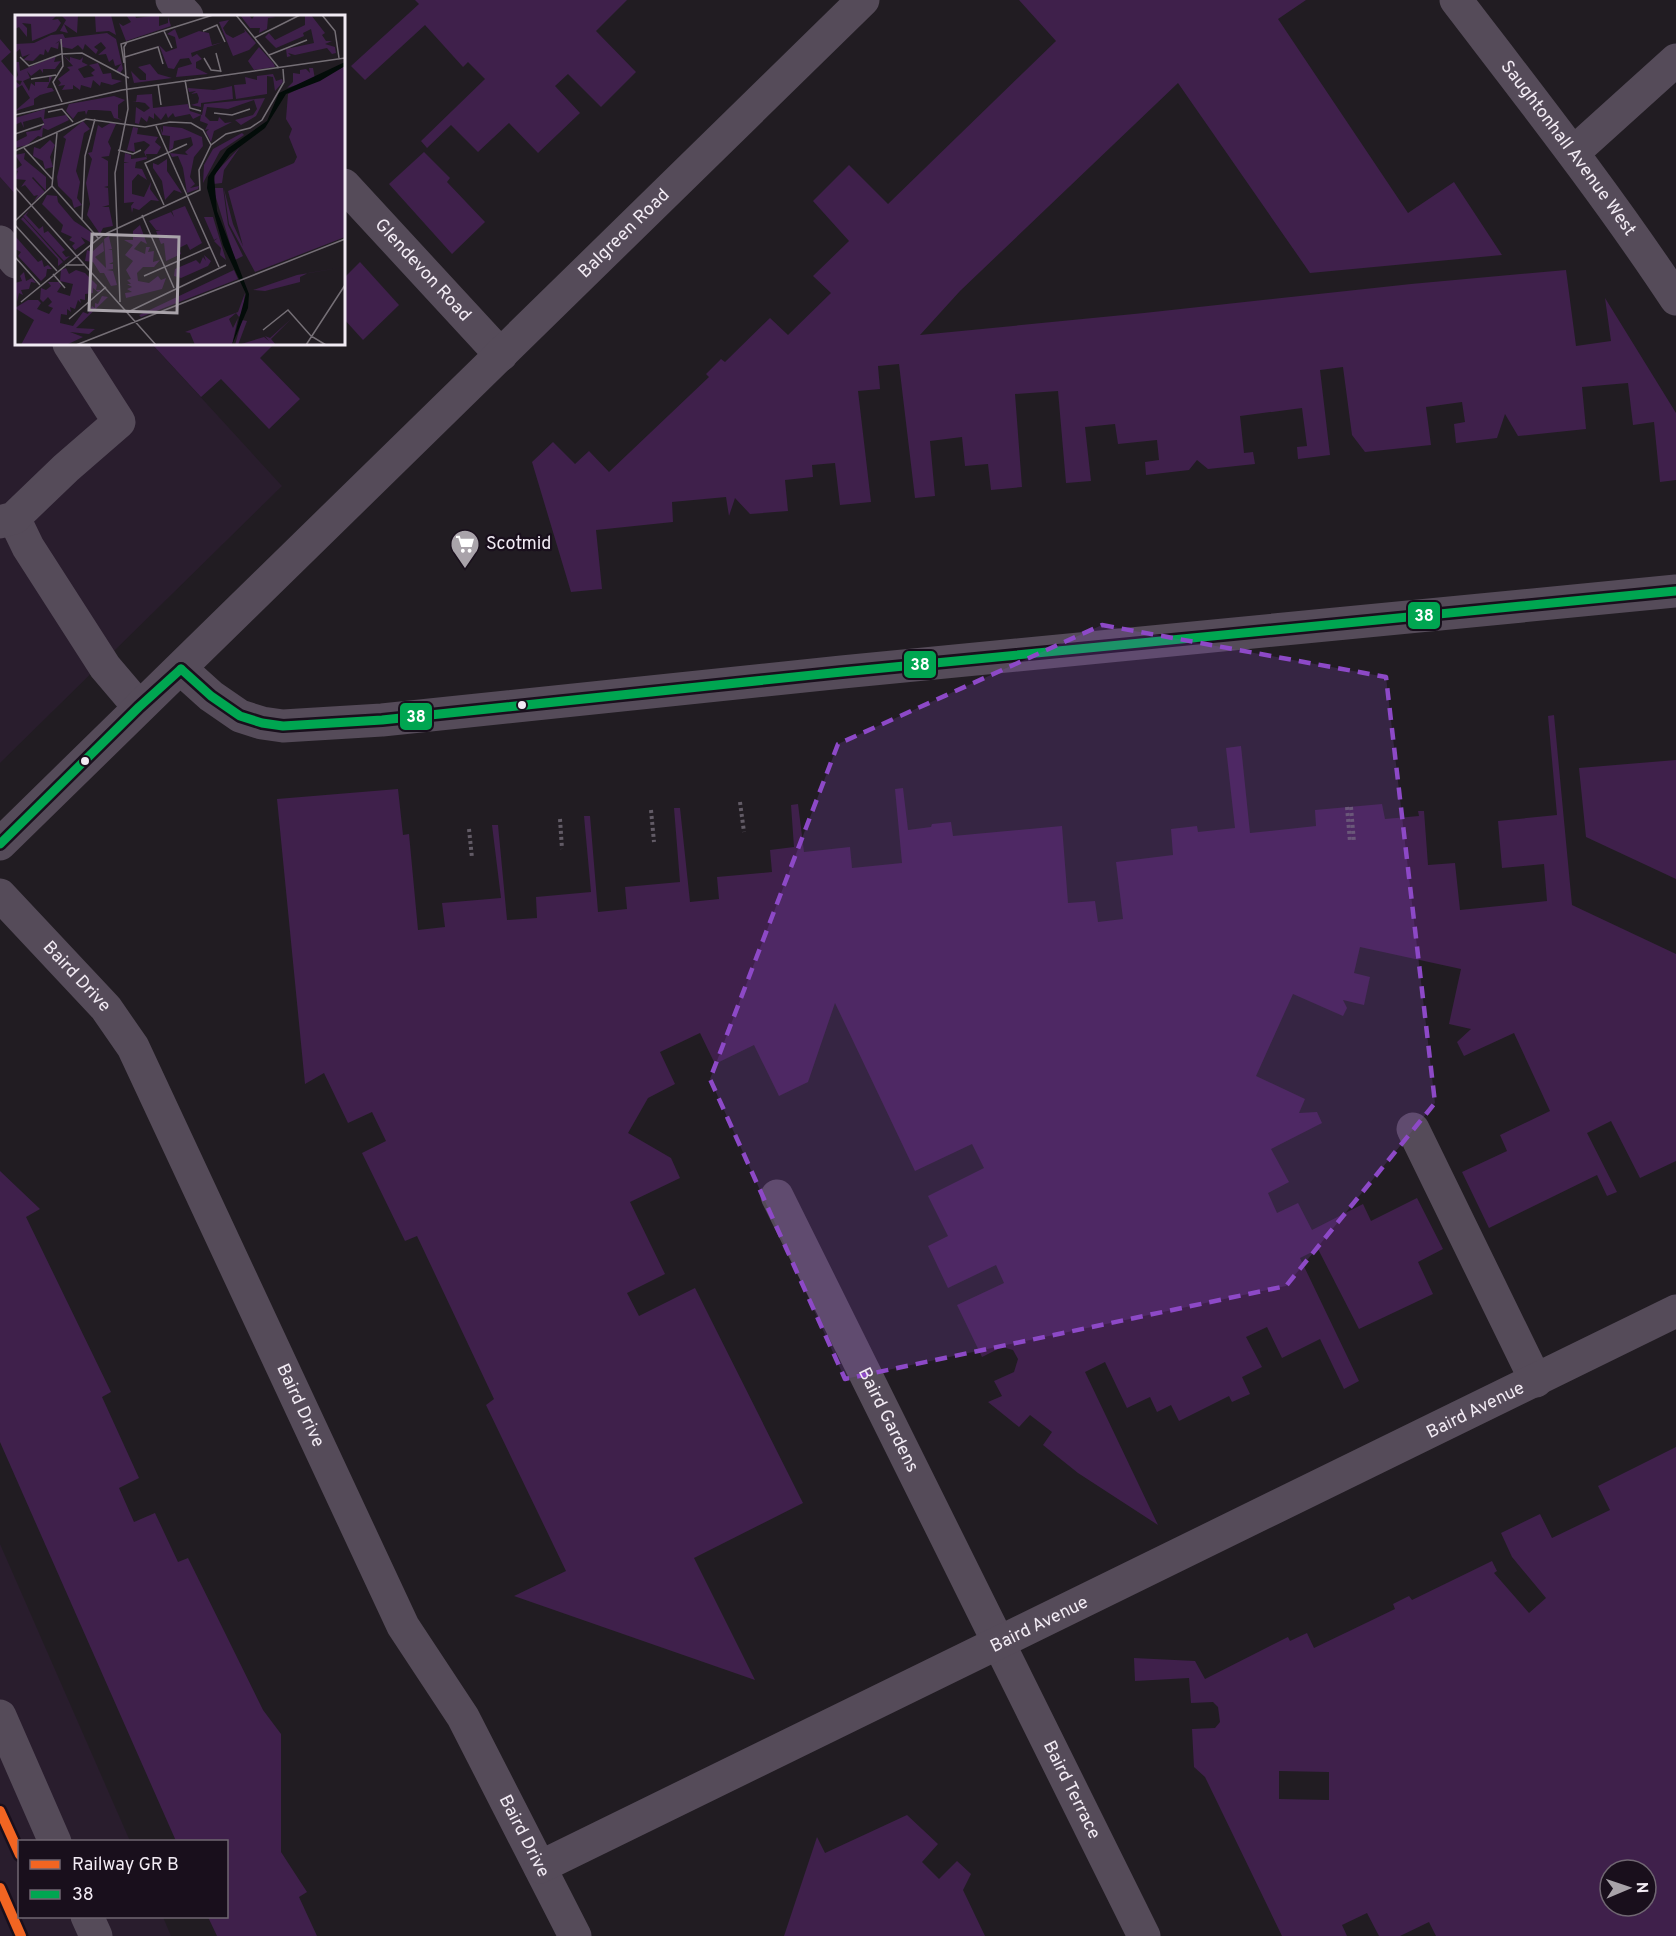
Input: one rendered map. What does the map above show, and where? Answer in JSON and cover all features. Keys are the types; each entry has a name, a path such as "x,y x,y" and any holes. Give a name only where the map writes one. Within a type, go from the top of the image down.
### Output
{"street":[{"path":"172,0 186,15"},
{"name":"Balgreen Road","path":"0,844 863,0"},
{"name":"Saughtonhall Avenue West","path":"1456,0 1573,153 1646,253 1676,299"},
{"path":"1573,153 1676,60"},
{"name":"Glendevon Road","path":"345,186 501,355"},
{"path":"0,242 15,261"},
{"path":"70,345 119,422 7,520 28,547 105,667 139,706"},
{"path":"181,669 211,696 240,716 261,723 283,726 382,720 1676,591"},
{"name":"Baird Drive","path":"0,895 106,1008 133,1047 404,1626 463,1717 575,1936"},
{"name":"Baird Avenue","path":"1413,1129 1536,1381"},
{"name":"Baird Gardens","path":"777,1196 1000,1645"},
{"name":"Baird Avenue","path":"540,1867 761,1758 1000,1645 1676,1311"},
{"name":"Baird Terrace","path":"1000,1645 1144,1936"},
{"path":"0,1716 54,1840"},
{"path":"87,1918 96,1936"}],"path":[{"path":"740,802 744,832"},
{"path":"1349,807 1352,842"},
{"path":"651,810 654,842"},
{"path":"560,819 562,849"},
{"path":"469,829 472,858"}],"highlighted area":[{"path":"1102,625 1386,677 1435,1103 1286,1286 845,1379 710,1079 838,744"}],"shaded area":[{"path":"415,0 627,0 596,31 636,72 601,107 568,74 555,86 580,113 538,153 509,123 478,152 451,125 427,148 421,141 485,79 468,62 463,67 425,25 365,80 351,66 419,4"},
{"path":"1019,0 1306,0 1278,19 1408,213 1454,182 1502,255 1310,273 1178,83 960,291 920,335 1566,270 1576,346 1611,341 1605,298 1676,413 1676,480 1660,482 1654,422 1633,425 1628,383 1582,387 1586,429 1518,436 1505,414 1497,438 1456,443 1454,424 1465,422 1462,402 1426,407 1431,445 1365,452 1352,435 1343,367 1320,370 1330,455 1298,459 1297,447 1307,446 1302,408 1240,416 1244,453 1253,452 1255,464 1208,469 1197,460 1189,470 1146,475 1145,462 1159,460 1157,440 1118,444 1115,424 1085,427 1091,481 1066,483 1058,391 1015,394 1022,487 991,490 988,464 965,466 962,437 930,441 935,496 915,498 899,364 878,366 880,389 858,391 871,502 840,505 835,463 812,465 813,477 785,480 788,511 750,514 735,498 729,516 726,497 672,502 673,522 596,530 602,589 571,592 532,462 553,442 575,464 589,451 609,472 709,377 706,374 721,359 725,362 770,318 788,335 831,293 813,276 849,241 813,201 849,165 888,204 1056,41"},
{"path":"0,39 11,52 1,61 15,78 15,194 0,177"},
{"path":"424,152 450,178 447,182 485,222 452,254 389,184"},
{"path":"0,177 15,194 15,345 153,345 282,486 0,763"},
{"path":"360,262 399,305 363,340 345,320 345,277"},
{"path":"153,345 273,345 260,358 300,399 269,429 221,379 201,397"},
{"path":"1554,715 1572,905 1676,954 1676,1161 1640,1178 1611,1121 1587,1133 1617,1192 1607,1196 1597,1175 1489,1228 1462,1172 1507,1151 1500,1135 1550,1111 1514,1033 1464,1056 1457,1042 1471,1029 1449,1024 1461,969 1360,947 1354,973 1370,977 1364,1005 1343,1000 1347,1008 1343,1016 1293,994 1256,1076 1305,1099 1299,1113 1317,1112 1322,1123 1271,1149 1289,1182 1268,1193 1277,1213 1298,1203 1312,1230 1363,1204 1371,1221 1417,1198 1443,1249 1418,1262 1433,1294 1359,1329 1318,1249 1300,1258 1359,1381 1344,1389 1320,1339 1282,1358 1267,1327 1246,1337 1262,1367 1242,1377 1250,1394 1232,1402 1229,1396 1179,1421 1171,1405 1157,1412 1150,1397 1127,1408 1105,1362 1085,1372 1158,1525 1078,1473 1043,1445 1052,1432 1030,1415 1019,1427 988,1402 1002,1396 994,1381 1014,1372 1018,1359 1013,1350 1002,1347 982,1357 957,1305 1004,1283 996,1265 948,1288 928,1246 948,1236 928,1196 984,1168 972,1144 915,1171 835,1003 808,1082 779,1096 754,1045 715,1064 700,1033 660,1052 675,1084 648,1098 628,1133 671,1158 680,1178 630,1202 665,1274 627,1293 639,1316 695,1288 803,1503 694,1558 755,1680 514,1596 566,1571 486,1405 494,1399 417,1236 405,1241 362,1153 386,1141 372,1112 348,1123 324,1073 305,1084 277,799 398,789 403,835 409,834 418,930 445,927 442,903 501,898 492,825 498,825 507,920 537,918 536,897 591,892 584,816 590,816 598,912 627,909 625,887 680,882 674,808 680,808 690,902 719,899 717,877 772,872 770,850 794,847 791,805 798,804 804,852 850,847 852,868 902,863 895,789 903,788 908,830 951,822 953,836 1062,826 1068,903 1095,901 1098,922 1123,919 1116,862 1173,855 1171,829 1197,826 1198,832 1235,828 1226,748 1241,746 1250,833 1316,826 1315,810 1382,804 1385,819 1419,816 1418,811 1424,811 1428,865 1455,863 1460,910 1547,901 1544,864 1502,868 1498,821 1557,815 1548,716"},
{"path":"1676,760 1676,879 1586,837 1579,768"},
{"path":"0,1171 40,1209 26,1217 111,1392 102,1397 139,1478 119,1488 134,1522 155,1513 178,1562 188,1558 263,1710 281,1734 281,1852 307,1892 299,1897 317,1936 217,1936 208,1918 228,1918 228,1840 176,1840 0,1442"},
{"path":"1676,1447 1676,1936 1436,1936 1429,1922 1400,1936 1379,1936 1367,1913 1342,1925 1347,1936 1282,1936 1205,1777 1194,1767 1192,1729 1215,1728 1220,1722 1218,1707 1213,1702 1191,1703 1189,1678 1135,1681 1134,1658 1195,1661 1205,1679 1288,1637 1290,1641 1307,1633 1314,1648 1395,1609 1393,1604 1409,1596 1412,1600 1492,1561 1497,1571 1494,1573 1529,1613 1546,1598 1512,1557 1501,1533 1540,1514 1552,1538 1610,1510 1598,1486","holes":["1279,1771 1329,1772 1329,1800 1279,1799"]},
{"path":"0,1544 130,1840 18,1840 18,1918 163,1918 171,1936 0,1936"},
{"path":"907,1815 938,1844 922,1862 939,1879 957,1861 971,1874 963,1890 985,1936 784,1936 817,1837 825,1853"}],"transit line":[{"name":"38","path":"181,669 211,696 240,716 262,723 283,726 382,720 842,672 1676,591"},
{"name":"38","path":"0,844 139,707 181,669"},
{"path":"0,1811 18,1851"},
{"path":"0,1888 21,1936"}],"place":[{"name":"Scotmid","path":"465,570"}]}
